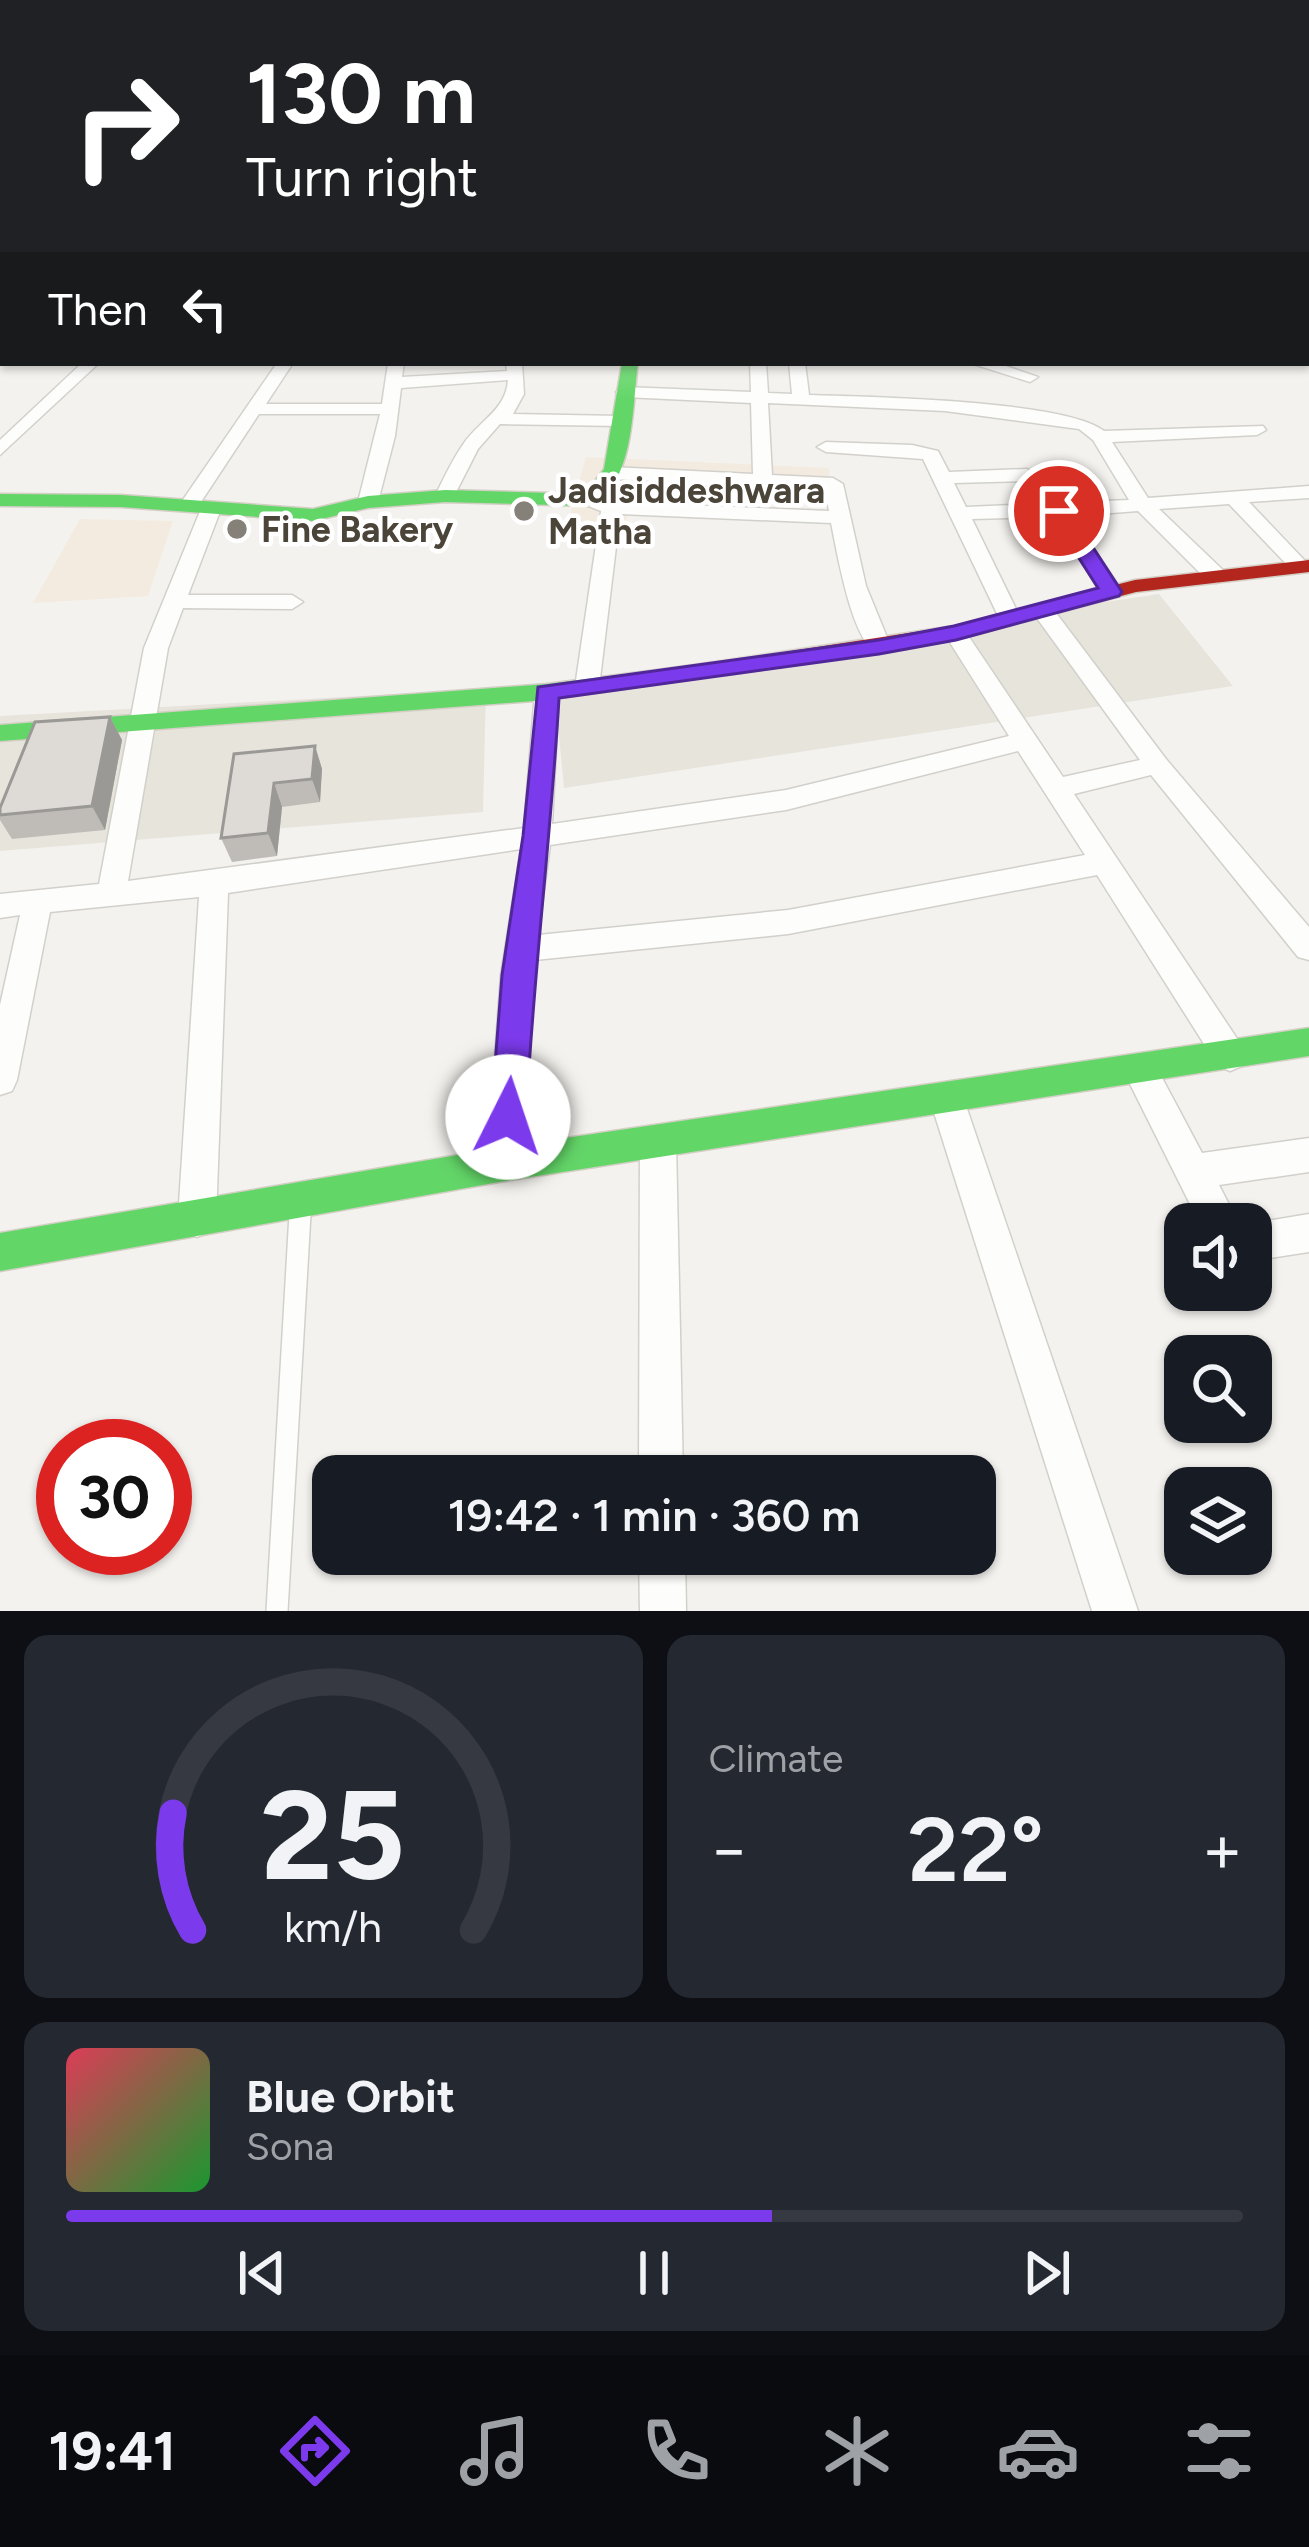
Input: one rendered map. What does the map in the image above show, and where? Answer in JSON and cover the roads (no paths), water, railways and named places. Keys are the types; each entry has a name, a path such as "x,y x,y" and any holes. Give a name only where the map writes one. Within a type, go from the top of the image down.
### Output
{"street":[{"path":"0,450 89,366"},
{"path":"112,892 156,648 199,508 283,366"},
{"path":"587,686 601,504 612,473 629,366"},
{"path":"758,366 763,480"},
{"path":"797,366 801,398"},
{"path":"990,366 1030,376"},
{"path":"368,502 395,373 515,369 519,390 512,410 474,442 446,496"},
{"path":"624,392 760,395 1084,424 1100,436 1138,501 1216,577"},
{"path":"255,409 391,409"},
{"path":"499,419 620,421"},
{"path":"1100,436 1256,430"},
{"path":"826,447 925,452 943,478 1010,619"},
{"path":"612,473 833,484 856,586 879,647"},
{"path":"943,478 1027,475"},
{"path":"959,513 1059,511 1138,501 1309,492"},
{"path":"0,500 313,515 368,502 446,496 841,517"},
{"path":"1235,499 1305,566"},
{"path":"1059,511 1111,592"},
{"path":"0,733 547,692 879,647 956,633 1111,592 1305,566"},
{"path":"174,601 292,602"},
{"path":"1042,610 1157,764 1309,948"},
{"path":"956,633 1230,1056"},
{"path":"506,1164 520,949 537,836 547,692"},
{"path":"0,905 214,884 786,800 1024,742"},
{"path":"1057,788 1157,764"},
{"path":"520,949 788,922 1101,863"},
{"path":"197,1219 214,884"},
{"path":"0,1080 38,901"},
{"path":"0,1252 506,1164 1309,1042"},
{"path":"1140,1070 1209,1203"},
{"path":"947,1100 1115,1611"},
{"path":"658,1142 661,1455"},
{"path":"1193,1172 1309,1155"},
{"path":"1272,1239 1309,1233"},
{"path":"662,1575 663,1611"}],"lane":[{"path":"277,1611 301,1201"}],"place":[{"name":"Jadisiddeshwara Matha","path":"524,511"},
{"name":"Fine Bakery","path":"237,529"}]}
